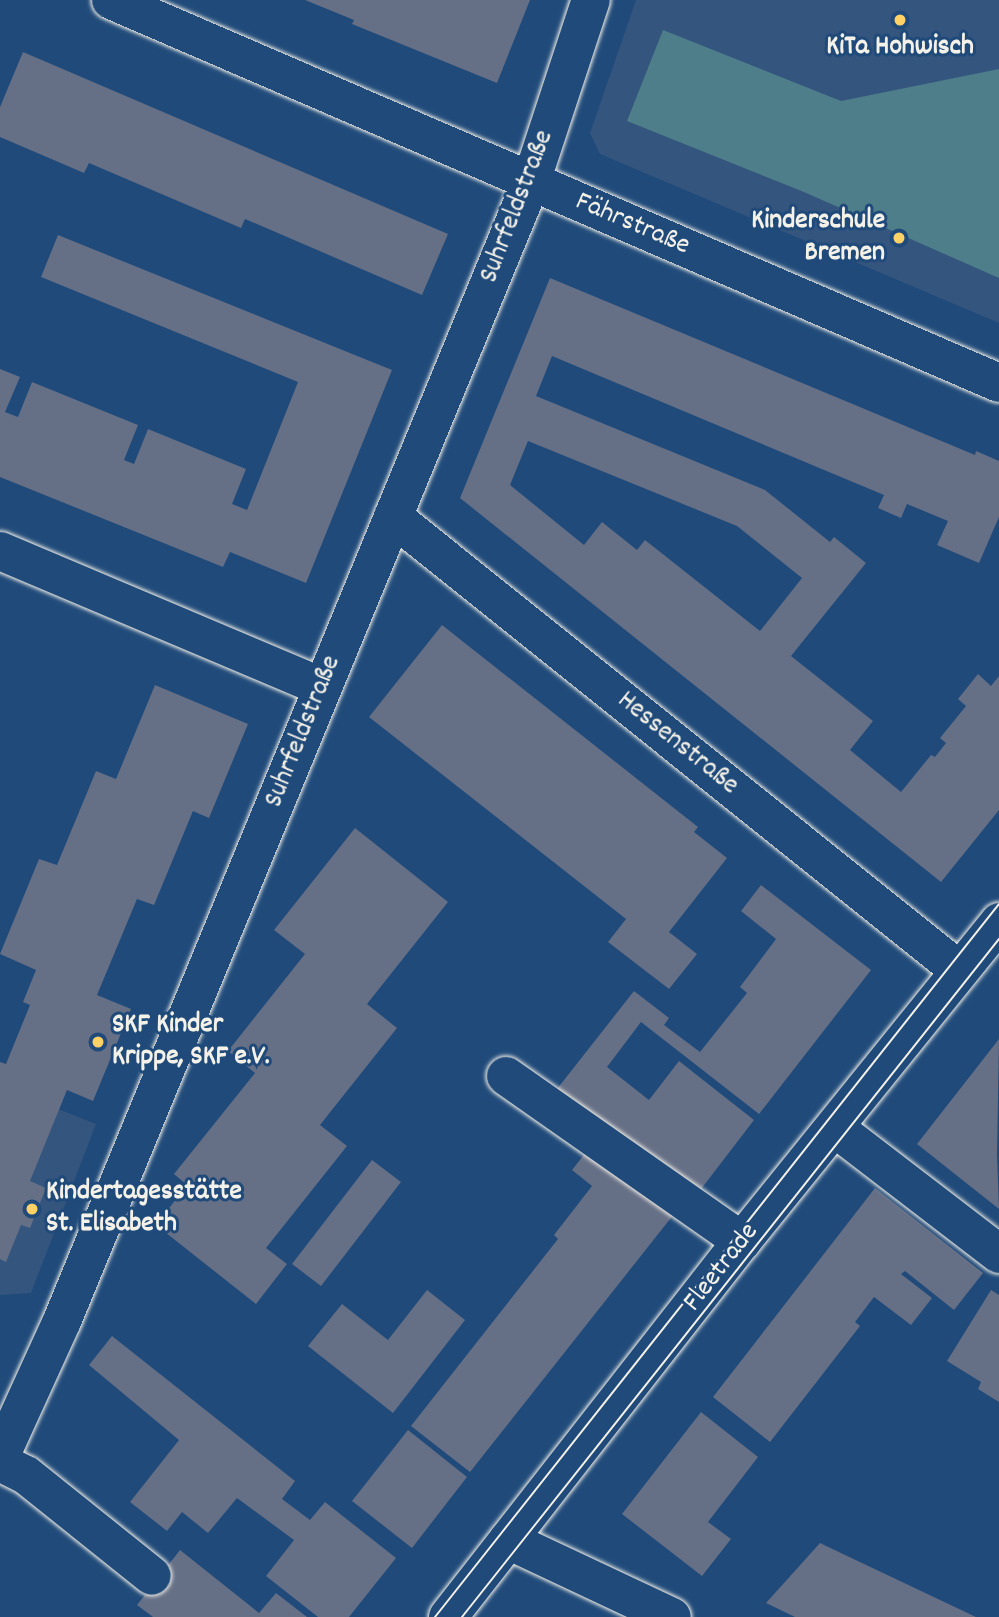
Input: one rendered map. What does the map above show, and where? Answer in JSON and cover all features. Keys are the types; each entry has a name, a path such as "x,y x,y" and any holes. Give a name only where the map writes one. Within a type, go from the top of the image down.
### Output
{"street":[{"name":"Fährstraße","path":"111,0 999,383"},
{"name":"Suhrfeldstraße","path":"1,1454 61,1321 531,182 591,0"},
{"name":"Hessenstraße","path":"393,517 960,971"},
{"path":"0,551 322,687"},
{"name":"Fleetrade","path":"449,1617 742,1241 999,922"},
{"path":"506,1076 742,1241"},
{"path":"835,1128 999,1254"},
{"path":"1,1454 152,1576"},
{"path":"508,1540 672,1617"}],"shaded area":[{"name":"Kinderschule Bremen","path":"636,0 999,0 999,323 600,154 590,133"},
{"name":"Kindertagesstätte St. Elisabeth","path":"0,1086 96,1124 31,1293 0,1295"}],"green space":[{"path":"663,30 841,101 999,69 999,278 804,192 627,121"}],"building":[{"path":"305,0 530,0 497,83 352,24 354,20"},
{"path":"23,52 448,234 422,295 245,219 241,228 89,163 84,173 0,137 0,107"},
{"path":"58,235 392,370 306,583 230,552 223,567 0,477 0,369 20,377 5,412 18,417 32,382 138,425 124,460 134,464 148,429 246,469 232,504 247,510 298,382 41,277"},
{"path":"550,278 975,455 976,451 999,461 999,517 979,563 937,545 948,521 907,504 901,518 878,508 884,495 552,356 536,396 765,490 830,542 834,537 866,563 791,656 873,721 850,750 901,792 931,755 935,757 946,743 940,738 966,706 958,699 978,674 991,686 999,676 999,810 941,882 460,498","holes":["528,441 737,526 802,578 760,631 645,540 637,550 602,522 584,545 510,485"]},
{"path":"442,625 698,827 694,832 727,858 669,932 697,954 669,989 608,942 626,919 369,717"},
{"path":"155,685 248,724 209,818 193,811 154,905 137,899 97,995 131,1009 93,1101 67,1090 30,1181 46,1188 30,1228 21,1225 6,1262 0,1259 0,1062 6,1064 30,1005 23,1002 36,970 0,954 39,859 57,865 96,771 116,779"},
{"path":"355,828 448,902 367,1004 397,1028 320,1125 347,1146 266,1248 287,1264 256,1304 156,1225 187,1185 174,1174 255,1073 228,1051 305,954 274,930"},
{"path":"761,885 871,970 759,1114 641,1022 607,1067 649,1100 679,1061 754,1120 695,1197 557,1089 634,991 669,1018 664,1025 700,1052 747,993 740,987 776,939 741,911"},
{"path":"999,1039 997,1155 999,1209 917,1144"},
{"path":"590,1147 674,1214 470,1472 411,1426 558,1239 554,1235 592,1186 572,1170"},
{"path":"372,1160 401,1182 321,1286 292,1264"},
{"path":"875,1188 983,1273 954,1310 905,1271 901,1274 932,1298 911,1325 874,1297 855,1322 860,1326 770,1442 713,1397"},
{"path":"427,1290 465,1320 393,1413 308,1346 342,1304 388,1340"},
{"path":"991,1290 999,1295 999,1402 978,1389 981,1382 947,1361"},
{"path":"112,1336 295,1481 282,1499 310,1520 325,1502 396,1558 349,1617 318,1617 266,1576 294,1540 237,1498 208,1533 182,1512 167,1531 130,1502 179,1440 89,1365"},
{"path":"701,1412 758,1457 708,1522 731,1539 702,1576 622,1514"},
{"path":"408,1430 467,1477 412,1548 352,1501"},
{"path":"820,1543 976,1617 795,1617 766,1603"},
{"path":"180,1550 259,1613 276,1593 307,1617 153,1617 137,1605"}],"tram line":[{"path":"435,1617 999,904"},
{"path":"462,1617 999,939"}],"place":[{"name":"KiTa Hohwisch","path":"900,20"},
{"name":"Kinderschule Bremen","path":"899,238"},
{"name":"SKF Kinder Krippe, SKF e.V.","path":"98,1042"},
{"name":"Kindertagesstätte St. Elisabeth","path":"32,1209"}]}
